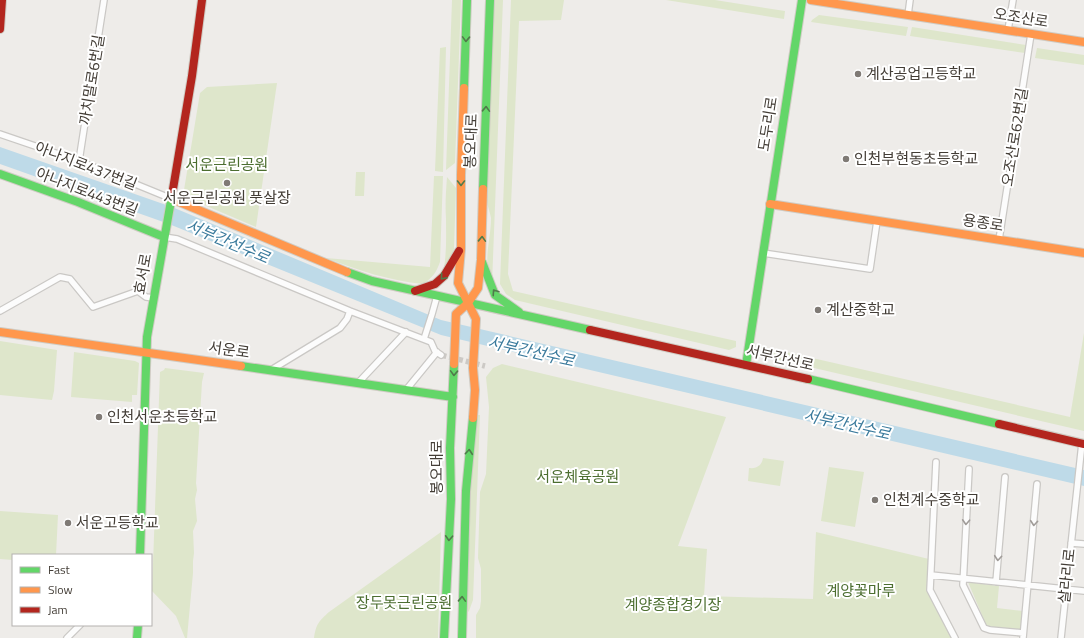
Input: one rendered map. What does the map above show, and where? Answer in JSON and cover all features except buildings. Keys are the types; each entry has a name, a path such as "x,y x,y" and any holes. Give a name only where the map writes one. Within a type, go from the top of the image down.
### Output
{"main road":[{"name":"효서로","path":"140,554 147,338 192,76 202,0"},
{"name":"봉오대로","path":"462,638 466,491 475,390 473,368 476,319 458,283 467,0"},
{"name":"봉오대로","path":"444,638 456,314 468,303 478,288 481,260 490,0"},
{"name":"도두리로","path":"746,365 802,0"},
{"name":"오조산로","path":"811,0 1084,42"},
{"path":"0,29 1,1"},
{"name":"아나지로443번길","path":"0,174 165,233"},
{"name":"서부간선로","path":"171,202 357,276 414,291 746,365 1083,443"},
{"name":"용종로","path":"770,204 1084,253"},
{"path":"414,291 436,284 444,276 460,249"},
{"path":"481,260 495,295 522,315"},
{"name":"서운로","path":"0,332 453,397"},
{"path":"138,626 138,638"}],"street":[{"name":"까치말로6번길","path":"79,161 104,0"},
{"path":"908,15 910,0"},
{"path":"1008,30 1013,0"},
{"name":"오조산로62번길","path":"999,240 1031,34"},
{"name":"아나지로437번길","path":"0,134 79,161 171,202"},
{"path":"763,253 870,269 877,221"},
{"path":"165,233 350,311 406,332 424,337 431,342 435,351 439,354 406,390"},
{"path":"0,311 60,277 70,279 93,307 138,291 146,297 154,298"},
{"path":"424,337 437,296"},
{"path":"271,370 340,328 347,319 350,311"},
{"path":"358,383 406,332"},
{"name":"살라리로","path":"1061,638 1079,465 1083,443"},
{"path":"936,462 930,590 955,638"},
{"path":"969,470 963,585 984,628 1023,636 1038,484"},
{"path":"996,582 1005,477"},
{"path":"1071,543 1084,544"},
{"path":"931,575 1084,591"},
{"path":"67,638 79,626"}],"green space":[{"path":"452,0 461,0 455,163 446,170"},
{"path":"494,0 503,0 492,284 489,276 487,259 491,218 487,202"},
{"path":"511,0 564,0 561,20 519,21 508,274 513,291 736,341 736,347 729,350 515,300 506,294 500,284"},
{"path":"666,0 715,0 785,11 784,19"},
{"path":"819,15 908,27 906,36 811,22"},
{"path":"912,27 1026,45 1025,53 910,36"},
{"path":"446,47 443,172 435,171 440,48"},
{"path":"1037,48 1084,55 1084,65 1035,58"},
{"name":"서운근린공원","path":"277,83 256,227 183,196 200,93 207,87"},
{"path":"356,172 365,172 364,196 355,196"},
{"path":"434,176 443,176 440,262 432,277 423,284 386,278 326,258 430,267"},
{"path":"447,177 456,188 454,249 451,261 443,272 446,245"},
{"path":"1084,333 1084,431 767,357 763,354 760,346 1070,417"},
{"path":"0,341 57,350 52,400 0,395"},
{"path":"74,352 135,361 139,363 137,395 132,395 132,402 71,397"},
{"name":"서운체육공원","path":"502,364 726,417 678,546 707,549 704,596 813,599 816,532 929,559 927,591 952,638 476,638 476,615 480,608 481,601 481,569 478,558 480,492 486,474 489,407 486,377 493,368"},
{"path":"165,368 204,373 202,382 196,483 197,490 195,499 197,521 193,531 193,573 187,638 185,638 176,616 152,591 160,372"},
{"path":"478,415 480,415 473,600 468,612 471,481"},
{"path":"763,458 784,461 780,486 748,481 749,468 759,466 762,463"},
{"path":"829,467 864,472 855,527 821,521"},
{"path":"0,511 58,515 56,554 12,554 12,560 0,559"},
{"name":"장두못근린공원","path":"441,532 438,638 314,638 318,623 329,612"},
{"path":"968,582 999,586 997,608 1023,611 1021,631 987,627"}],"water":[{"name":"서부간선수로","path":"0,147 172,207 441,320 1084,470 1084,486 441,335 169,224 0,164"}],"tunnel":[{"path":"441,355 485,366"}],"traffic: fast":[{"path":"464,88 467,0"},
{"path":"483,189 490,0"},
{"path":"746,365 802,0"},
{"path":"0,174 78,202 164,237"},
{"path":"140,554 147,337 172,195"},
{"path":"482,262 495,295 519,312"},
{"path":"347,272 372,281 590,330"},
{"path":"444,638 451,499 450,448 454,364"},
{"path":"241,366 453,397"},
{"path":"808,379 999,424"},
{"path":"462,638 466,491 473,418"},
{"path":"137,638 138,626"}],"traffic: slow":[{"path":"811,0 1084,42"},
{"path":"464,88 461,175 461,249 458,283 476,319 473,368 475,390 473,418"},
{"path":"454,364 456,314 468,303 478,288 481,260 483,189"},
{"path":"172,199 347,272"},
{"path":"770,204 1084,253"},
{"path":"0,332 241,366"}],"traffic: jam":[{"path":"0,29 2,0"},
{"path":"172,195 192,76 202,0"},
{"path":"415,291 435,284 444,276 459,251"},
{"path":"590,330 808,379"},
{"path":"999,424 1084,444"}],"place":[{"name":"계산공업고등학교","path":"858,74"},
{"name":"인천부현동초등학교","path":"846,159"},
{"name":"서운근린공원 풋살장","path":"227,183"},
{"name":"계산중학교","path":"818,310"},
{"name":"인천서운초등학교","path":"99,417"},
{"name":"인천계수중학교","path":"875,500"},
{"name":"서운고등학교","path":"68,523"}],"park label":[{"name":"계양꽃마루","path":"861,591"},
{"name":"계양종합경기장","path":"673,605"}]}
